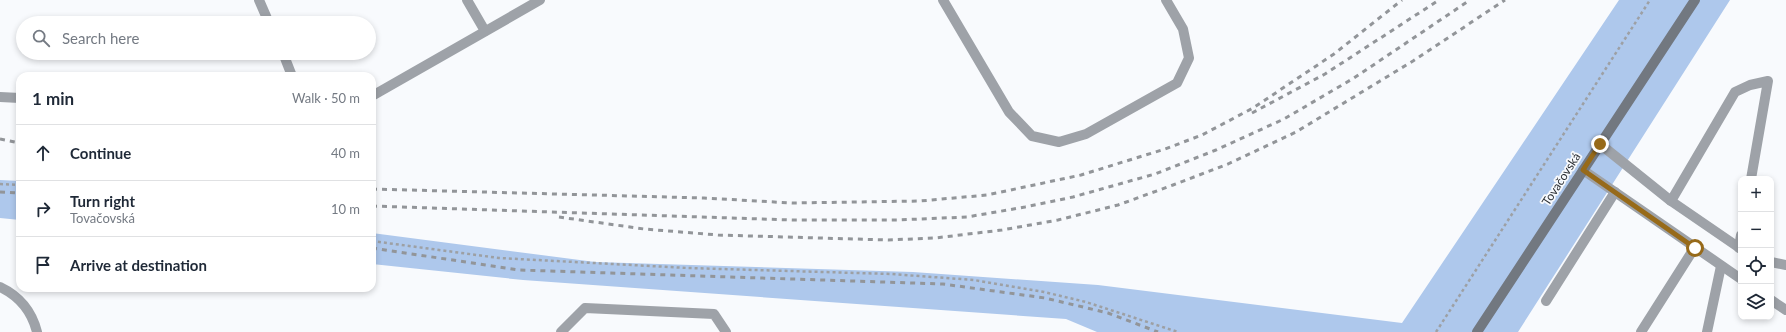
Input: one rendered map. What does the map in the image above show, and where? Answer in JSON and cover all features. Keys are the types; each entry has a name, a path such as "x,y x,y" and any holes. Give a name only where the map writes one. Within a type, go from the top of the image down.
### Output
{"main road":[{"name":"Tovačovská","path":"1477,332 1695,0"}],"lane":[{"path":"259,0 266,16"},
{"path":"467,0 485,31"},
{"path":"376,94 540,0"},
{"path":"943,0 1008,112 1032,136 1059,142 1086,134 1177,83 1189,58 1183,29 1166,0"},
{"path":"286,60 290,72"},
{"path":"1671,201 1736,92 1750,85 1768,80 1752,176"},
{"path":"0,97 16,98"},
{"path":"1600,144 1671,201 1739,248"},
{"path":"1583,170 1738,277"},
{"path":"1546,301 1615,192"},
{"path":"1641,332 1695,248"},
{"path":"1774,263 1786,265"},
{"path":"1707,332 1721,266"},
{"path":"0,287 18,299 29,312 37,332"},
{"path":"1774,302 1786,310"},
{"path":"561,332 584,308 714,314 726,332"}],"path":[{"path":"1436,332 1650,0"},
{"path":"0,184 16,185"},
{"path":"376,242 499,258 688,268 891,274 974,280 1044,292 1086,302 1178,332"}],"shaded area":[{"path":"1619,0 1730,0 1518,332 1097,332 1066,319 523,280 376,264 376,234 595,262 913,272 1098,285 1402,323"},
{"path":"0,180 16,181 16,220 0,218"}],"railway":[{"path":"376,189 704,198 792,203 920,201 987,195 1081,175 1165,149 1202,135 1253,108 1334,54 1402,0"},
{"path":"1252,113 1325,74 1439,0"},
{"path":"376,206 792,220 897,220 967,217 1025,207 1073,197 1155,174 1216,150 1284,119 1354,78 1470,0"},
{"path":"559,217 644,229 718,235 888,240 935,238 1002,230 1058,220 1118,205 1173,185 1228,164 1296,132 1413,61 1505,0"},
{"path":"0,139 16,142"},
{"path":"0,192 16,193"},
{"path":"376,249 519,270 943,284 1045,298 1108,313 1158,332"}],"route":[{"path":"1600,144 1583,170 1695,248"}]}
